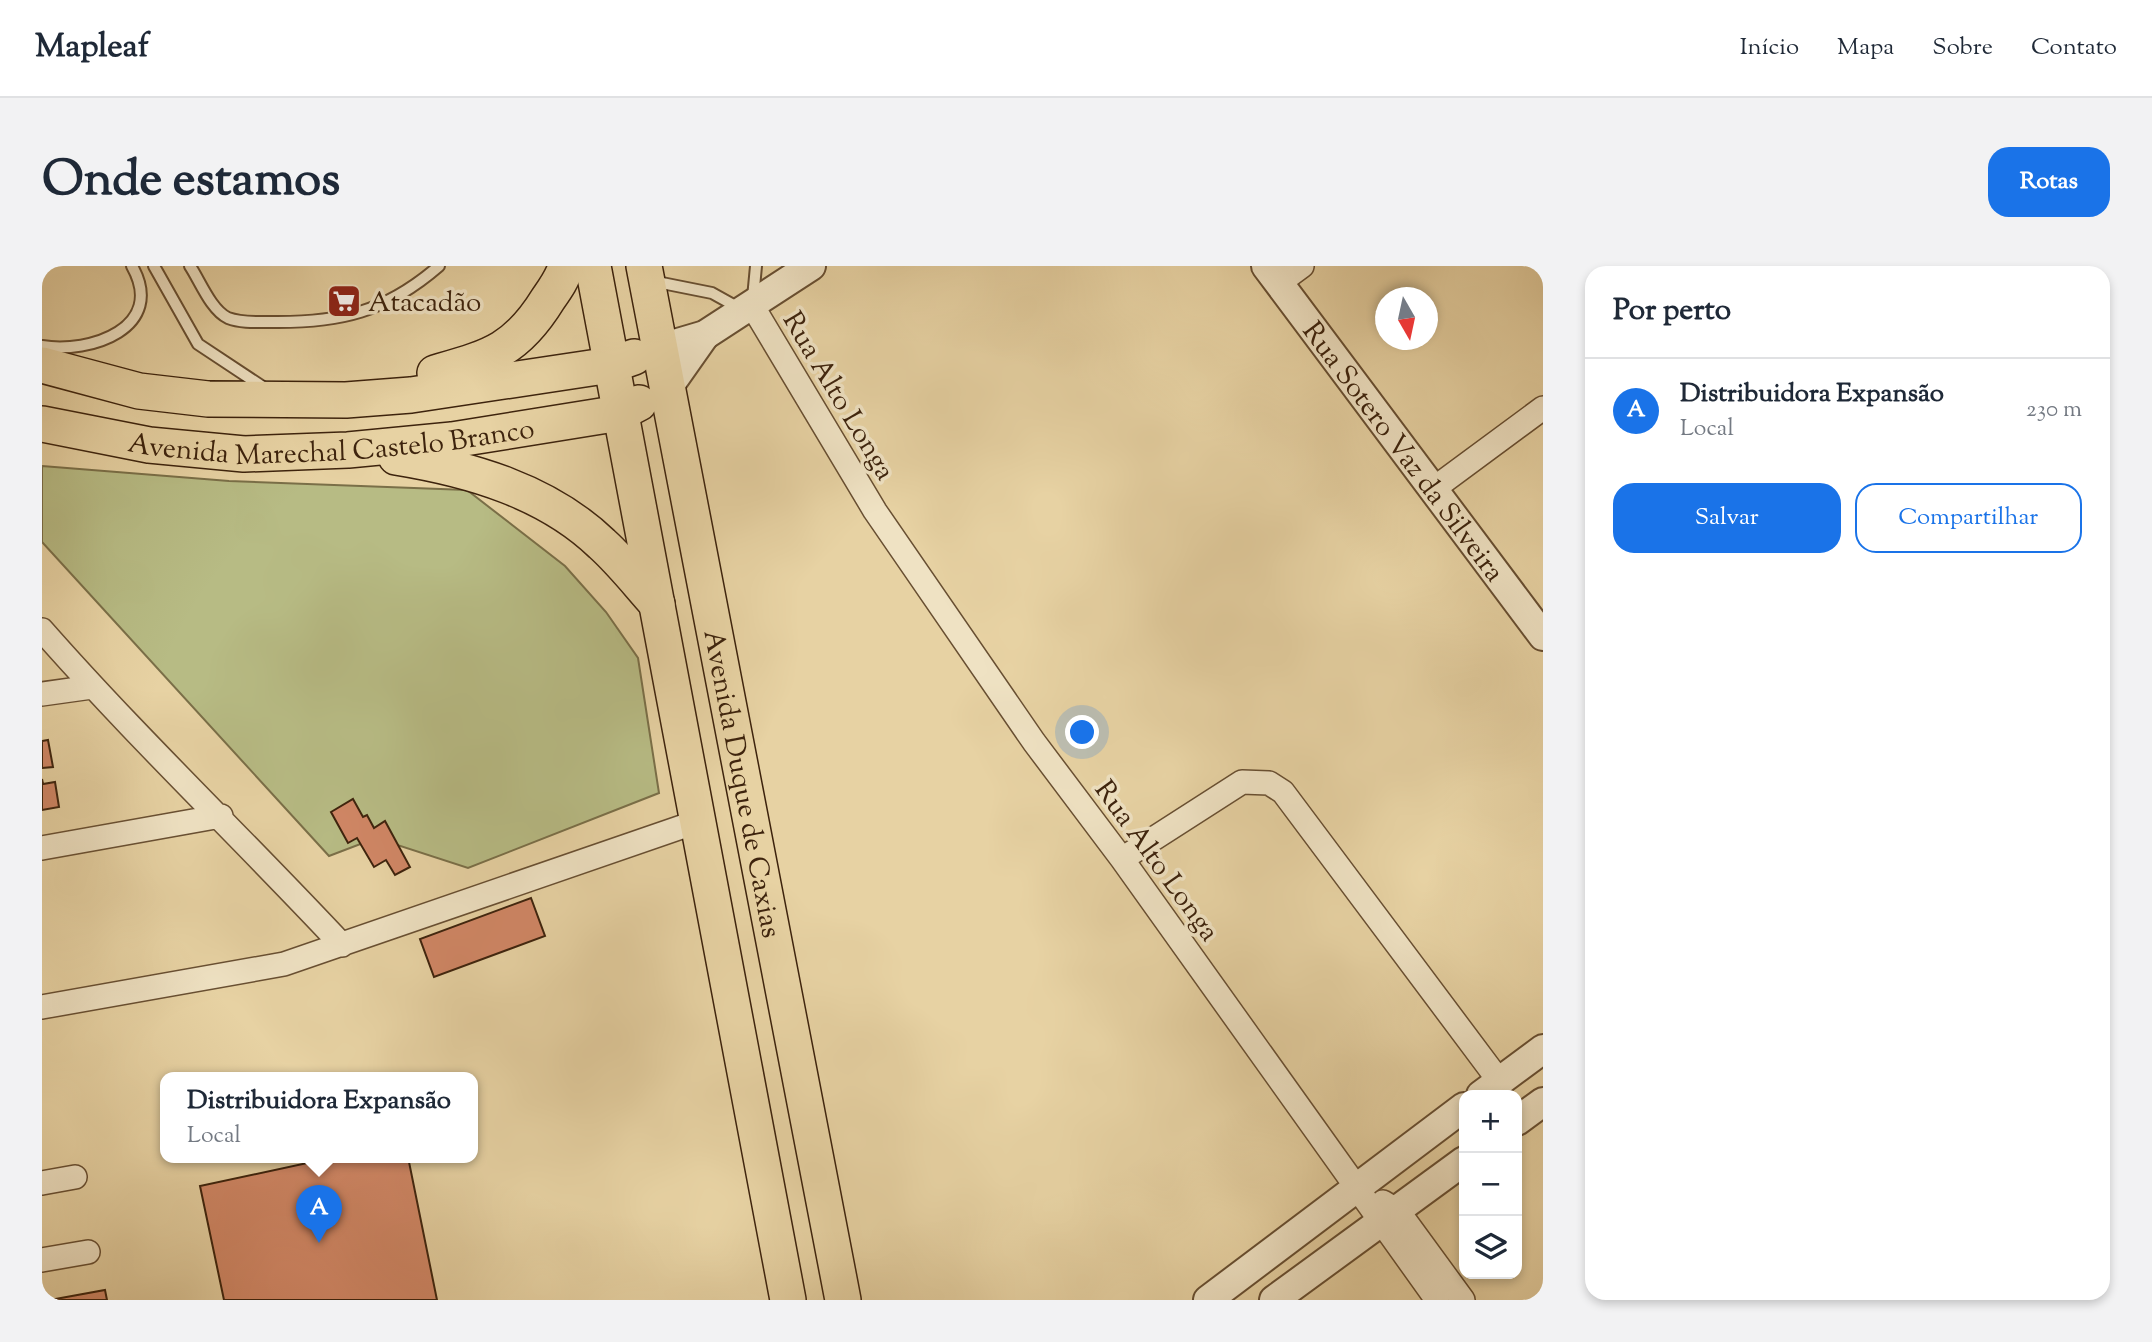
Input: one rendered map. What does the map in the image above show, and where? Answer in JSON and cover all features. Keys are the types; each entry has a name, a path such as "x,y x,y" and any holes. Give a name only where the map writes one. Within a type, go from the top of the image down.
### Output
{"main road":[{"path":"346,400 475,361 504,348 531,327 566,266"},
{"name":"Avenida Duque de Caxias","path":"593,266 788,1300"},
{"name":"Avenida Duque de Caxias","path":"646,273 839,1283"},
{"name":"Avenida Marechal Castelo Branco","path":"42,365 139,391 208,399 346,400 411,395 611,365 661,348"},
{"name":"Avenida Marechal Castelo Branco","path":"42,424 149,445 244,454 348,450 452,440 620,413 667,389"},
{"path":"348,450 478,474 528,494 565,514 602,543 657,604"}],"street":[{"path":"661,348 705,335 811,266"},
{"path":"1273,274 1303,266"},
{"name":"Rua Sotero Vaz da Silveira","path":"1273,274 1543,636"},
{"name":"Rua Alto Longa","path":"748,309 875,511 1034,742 1122,859 1356,1186"},
{"path":"667,389 705,335"},
{"path":"1432,490 1543,408"},
{"path":"42,630 92,687 221,816 342,945"},
{"path":"42,694 92,687"},
{"path":"1122,859 1241,782 1269,783 1283,792 1490,1088 1543,1049"},
{"path":"42,848 221,816"},
{"path":"42,1007 250,972 342,945 699,821"},
{"path":"1522,1117 1543,1102"},
{"path":"1208,1300 1459,1111"},
{"path":"1274,1300 1459,1165"},
{"path":"42,1183 75,1178"},
{"path":"1356,1186 1390,1216 1463,1300"},
{"path":"1390,1216 1437,1300"},
{"path":"42,1260 88,1252"},
{"path":"839,1283 859,1300"}],"lane":[{"path":"42,346 78,348 121,333 141,299 140,284 132,266"},
{"path":"154,266 198,344 280,398"},
{"path":"190,266 218,311 228,318 293,322 340,319 380,307 413,288 439,266"},
{"path":"646,273 712,293 748,309 755,266"}],"green space":[{"path":"42,466 229,481 467,490 565,566 606,612 638,658 659,793 468,868 376,838 329,856 42,542"}],"building":[{"path":"48,740 53,767 42,768 42,741"},
{"path":"42,779 43,784 55,782 59,807 42,810"},
{"path":"353,799 363,817 367,815 374,828 385,821 410,867 395,875 386,860 374,867 357,838 348,843 331,812"},
{"path":"531,898 545,936 434,977 420,939"},
{"path":"307,1163 409,1163 437,1300 224,1300 200,1186"},
{"path":"105,1290 107,1300 50,1300"}],"place":[{"name":"Atacadão","path":"344,301"},
{"name":"Distribuidora Expansão","path":"319,1243"}]}
